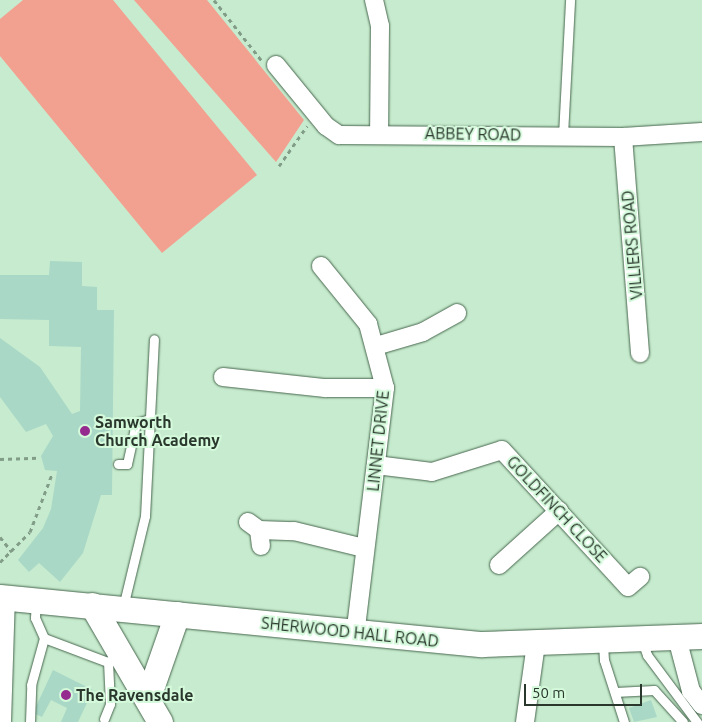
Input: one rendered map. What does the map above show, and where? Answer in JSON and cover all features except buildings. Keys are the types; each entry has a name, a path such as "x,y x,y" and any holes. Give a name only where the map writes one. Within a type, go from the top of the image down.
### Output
{"main road":[{"name":"SHERWOOD HALL ROAD","path":"3,597 123,608 355,635 536,644 642,641 702,636"},
{"path":"92,605 115,653 148,697 160,722"},
{"path":"115,653 123,608"},
{"path":"148,697 177,614"}],"street":[{"path":"374,0 380,26 379,132"},
{"name":"ABBEY ROAD","path":"276,65 316,114 339,135 379,132 623,137 702,132"},
{"name":"VILLIERS ROAD","path":"623,137 640,353"},
{"name":"LINNET DRIVE","path":"321,266 368,324 376,346 385,388 364,548 355,635"},
{"path":"376,346 423,332 457,313"},
{"path":"223,377 325,388 385,388"},
{"name":"GOLDFINCH CLOSE","path":"376,465 432,472 502,450 628,587 640,577"},
{"path":"499,565 559,511"},
{"path":"256,532 294,531 364,548"},
{"path":"2,722 3,597"},
{"path":"677,638 691,692 702,705"},
{"path":"525,722 536,644"}],"lane":[{"path":"563,136 570,0"},
{"path":"123,608 145,516 154,338"},
{"path":"118,464 127,464 136,423 150,419"},
{"path":"30,722 31,686 44,638 35,618 36,601"},
{"path":"44,638 115,653 110,704 104,718"},
{"path":"642,641 646,655 697,722"},
{"path":"603,642 604,660 624,722"},
{"path":"615,692 654,690 682,722"}],"path":[{"path":"214,0 262,61 276,65"},
{"path":"279,166 316,114"},
{"path":"0,459 38,458"},
{"path":"0,562 30,532 52,474"},
{"path":"0,537 12,552"}],"shaded area":[{"path":"23,0 113,0 257,175 162,253 0,56 0,19"},
{"path":"134,0 207,0 304,120 276,162"}],"place":[{"name":"Samworth Church Academy","path":"85,431"},
{"name":"The Ravensdale","path":"66,695"}]}
